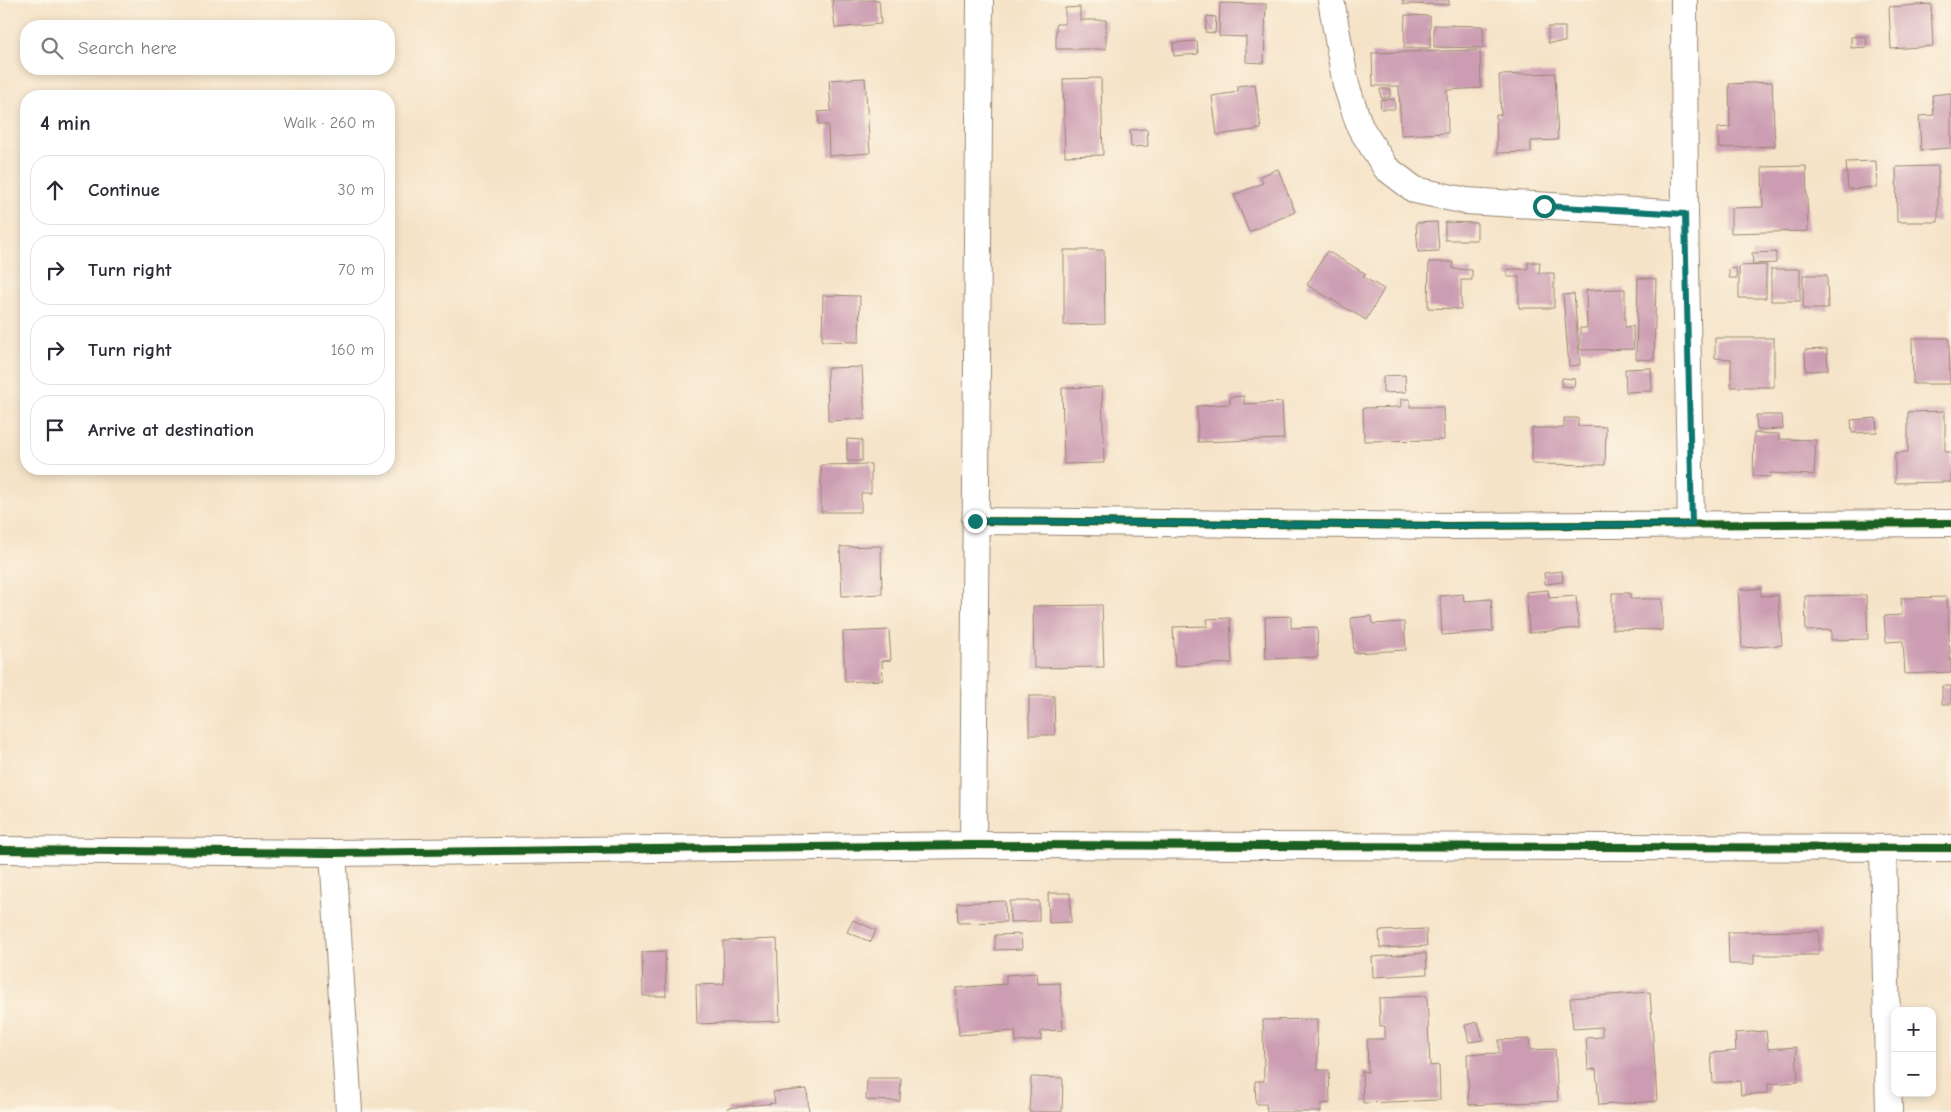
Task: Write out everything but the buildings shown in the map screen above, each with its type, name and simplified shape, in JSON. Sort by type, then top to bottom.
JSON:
[{"type":"street","points":[[973,844],[980,0]]},
{"type":"street","points":[[1332,0],[1346,85],[1360,127],[1386,168],[1415,190],[1466,201],[1685,214]]},
{"type":"street","points":[[1684,0],[1685,214],[1692,524]]},
{"type":"street","points":[[975,521],[1449,526],[1951,523]]},
{"type":"street","points":[[0,850],[333,853],[973,844],[1951,848]]},
{"type":"street","points":[[1883,848],[1889,1112]]},
{"type":"street","points":[[333,853],[348,1112]]},
{"type":"cycle path","points":[[975,521],[1449,526],[1951,523]]},
{"type":"cycle path","points":[[0,850],[333,853],[973,845],[1951,848]]},
{"type":"route","points":[[975,521],[1449,526],[1692,524],[1685,214],[1544,206]]}]
